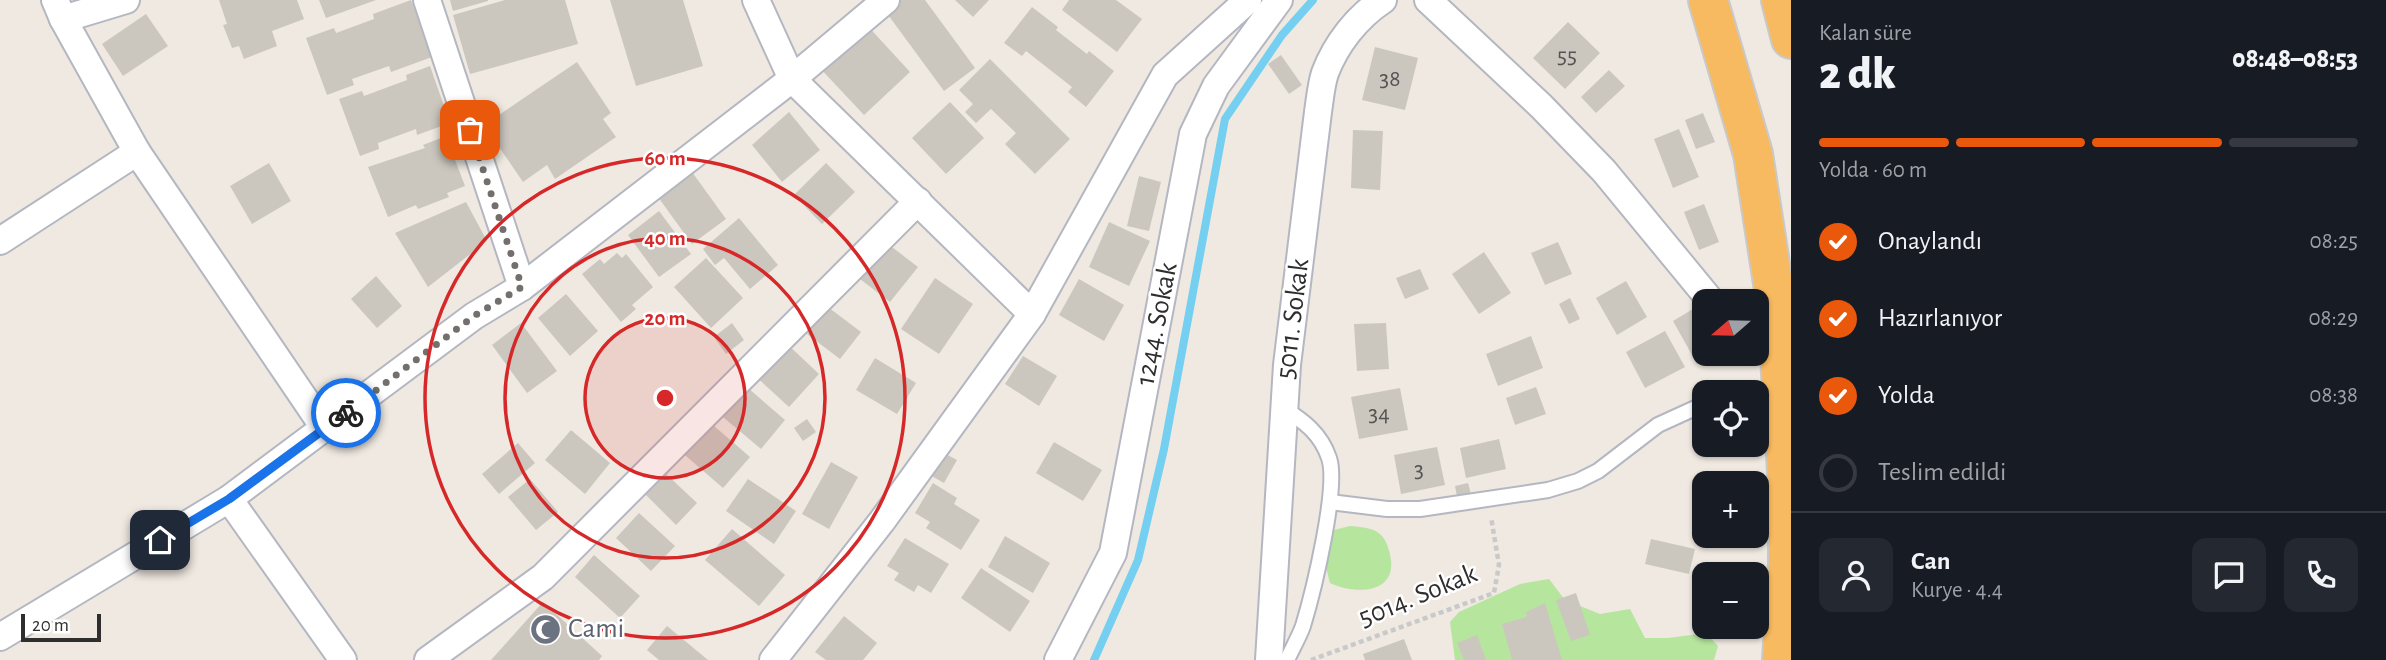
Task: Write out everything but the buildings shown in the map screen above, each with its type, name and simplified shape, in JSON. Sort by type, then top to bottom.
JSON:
[{"type":"highway","points":[[1708,0],[1753,154],[1777,309],[1769,360],[1788,487],[1788,564],[1782,660]]},
{"type":"highway","points":[[1781,0],[1791,39]]},
{"type":"street","points":[[126,0],[59,10],[137,152],[325,429]]},
{"type":"street","points":[[428,0],[522,287]]},
{"type":"street","points":[[757,0],[792,79],[1032,314]]},
{"type":"street","points":[[0,637],[229,499],[474,316],[522,287],[792,79],[886,0]]},
{"type":"street","points":[[774,660],[882,521],[1032,314],[1165,75],[1248,0]]},
{"type":"street","name":"1244. Sokak","points":[[1058,660],[1113,553],[1194,134],[1216,86],[1279,0]]},
{"type":"street","name":"5011. Sokak","points":[[1269,660],[1283,408],[1325,75],[1356,22],[1382,0]]},
{"type":"street","points":[[1428,0],[1541,106],[1604,171],[1702,289]]},
{"type":"street","points":[[0,241],[137,152]]},
{"type":"street","points":[[428,660],[543,577],[918,201]]},
{"type":"street","points":[[229,499],[343,660]]},
{"type":"lane","points":[[1283,408],[1307,423],[1321,440],[1330,459],[1333,487],[1302,627],[1287,660]]},
{"type":"lane","points":[[1330,502],[1387,509],[1420,509],[1548,489],[1577,481],[1618,457],[1658,425],[1692,409]]},
{"type":"path","name":"5014. Sokak","points":[[1311,660],[1494,593],[1499,565],[1488,498]]},
{"type":"green space","points":[[1350,526],[1374,530],[1387,543],[1391,560],[1390,571],[1380,586],[1360,590],[1330,583],[1326,562],[1328,544],[1334,530]]},
{"type":"green space","points":[[1549,579],[1565,600],[1600,614],[1630,609],[1645,638],[1692,635],[1692,639],[1712,639],[1718,646],[1714,660],[1455,660],[1450,622],[1459,612],[1520,584]]},
{"type":"waterway","points":[[1094,660],[1138,560],[1164,449],[1225,119],[1282,35],[1313,0]]},
{"type":"way so far","points":[[346,413],[474,316],[522,287],[470,130]]},
{"type":"place","name":"Cami","points":[[545,629]]},
{"type":"route","points":[[160,540],[229,499],[346,413]]}]
